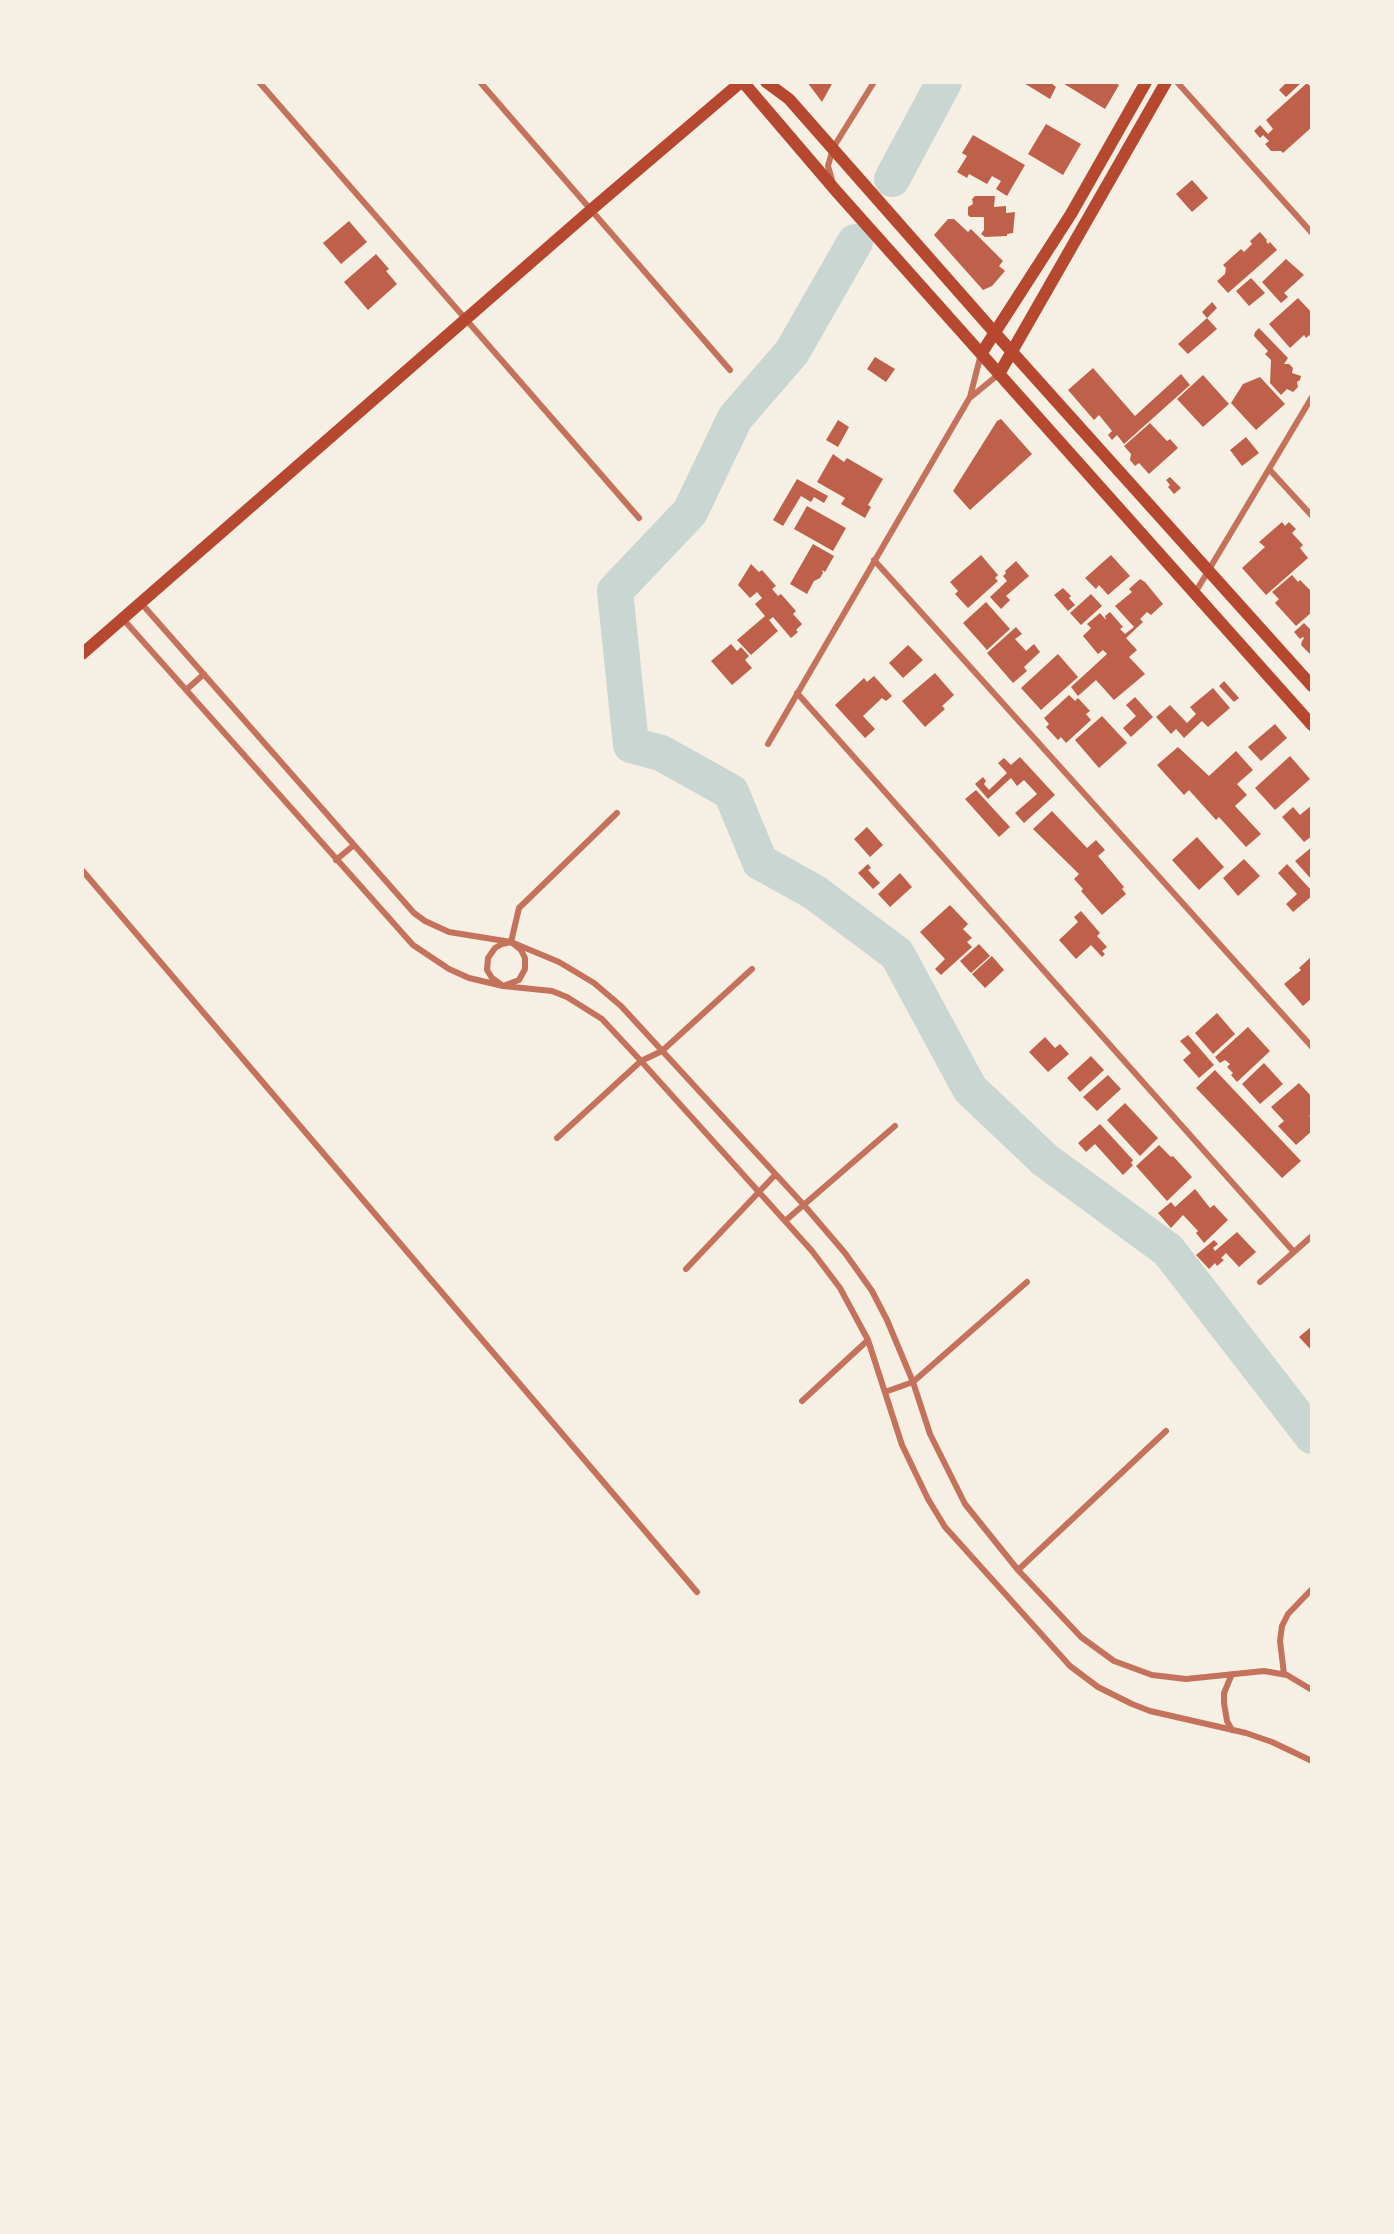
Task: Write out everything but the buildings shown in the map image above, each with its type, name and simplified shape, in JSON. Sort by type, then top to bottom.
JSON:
[{"type":"main road","points":[[82,654],[592,209],[742,82],[1311,725]]},
{"type":"main road","points":[[766,82],[789,99],[1311,686]]},
{"type":"main road","points":[[981,354],[1071,214],[1146,82]]},
{"type":"main road","points":[[999,374],[1166,82]]},
{"type":"street","points":[[259,82],[639,518]]},
{"type":"street","points":[[480,82],[730,370]]},
{"type":"street","points":[[837,192],[828,166],[833,148],[874,82]]},
{"type":"street","points":[[1177,82],[1311,233]]},
{"type":"street","points":[[768,744],[970,398],[981,354]]},
{"type":"street","points":[[970,398],[999,374]]},
{"type":"street","points":[[1195,594],[1311,397]]},
{"type":"street","points":[[1269,469],[1311,516]]},
{"type":"street","points":[[874,560],[1311,1047]]},
{"type":"street","points":[[141,603],[404,902],[425,921],[438,928],[461,935],[510,942],[559,962],[594,982],[621,1006],[803,1204],[845,1253],[872,1291],[913,1382],[930,1434],[965,1504],[1018,1570],[1082,1637],[1114,1661],[1143,1672],[1169,1678],[1203,1678],[1264,1671],[1284,1674],[1311,1690]]},
{"type":"street","points":[[123,619],[399,930],[429,957],[469,978],[504,986],[552,991],[567,997],[602,1019],[641,1061],[812,1251],[840,1288],[868,1340],[898,1437],[913,1471],[945,1527],[1071,1666],[1098,1687],[1132,1704],[1246,1732],[1311,1761]]},
{"type":"street","points":[[186,690],[204,674]]},
{"type":"street","points":[[797,693],[1294,1252]]},
{"type":"street","points":[[510,942],[519,908],[616,813]]},
{"type":"street","points":[[336,860],[354,845]]},
{"type":"street","points":[[82,870],[697,1592]]},
{"type":"street","points":[[504,986],[519,980],[525,969],[525,957],[521,950],[510,942]]},
{"type":"street","points":[[504,986],[492,978],[487,970],[488,958],[495,948],[510,942]]},
{"type":"street","points":[[556,1138],[641,1061],[662,1051],[752,969]]},
{"type":"street","points":[[784,1221],[895,1126]]},
{"type":"street","points":[[686,1269],[775,1175]]},
{"type":"street","points":[[1260,1282],[1311,1236]]},
{"type":"street","points":[[885,1392],[913,1382],[1027,1282]]},
{"type":"street","points":[[802,1401],[868,1340]]},
{"type":"street","points":[[1018,1570],[1166,1431]]},
{"type":"street","points":[[1284,1674],[1280,1641],[1281,1626],[1288,1614],[1311,1589]]},
{"type":"street","points":[[1232,1674],[1224,1694],[1224,1703],[1227,1720],[1232,1730]]},
{"type":"waterway","points":[[892,179],[944,82]]},
{"type":"waterway","points":[[855,242],[792,352],[735,418],[690,512],[615,591],[631,745],[661,753],[731,792],[760,862],[814,892],[897,954],[970,1089],[1045,1160],[1168,1250],[1312,1436]]}]
